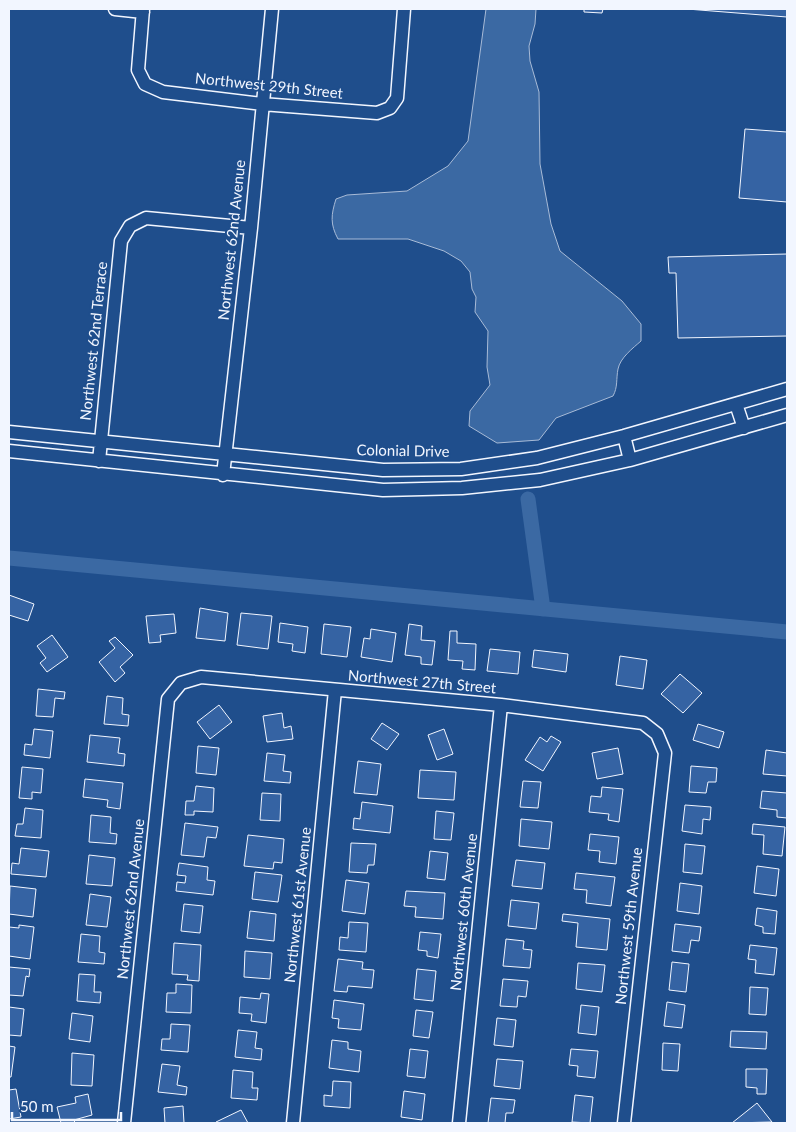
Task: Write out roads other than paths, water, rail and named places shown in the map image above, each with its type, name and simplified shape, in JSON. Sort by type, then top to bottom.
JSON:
[{"type":"street","points":[[116,9],[143,10]]},
{"type":"street","name":"Northwest 62nd Avenue","points":[[223,474],[251,228],[272,9]]},
{"type":"street","name":"Northwest 29th Street","points":[[143,10],[138,70],[145,84],[163,92],[262,104],[377,112],[390,108],[397,98],[404,9]]},
{"type":"street","name":"Northwest 62nd Terrace","points":[[99,462],[121,241],[130,226],[146,218],[251,228]]},
{"type":"street","name":"Colonial Drive","points":[[9,432],[101,443],[383,470],[461,469],[536,458],[624,436],[787,389]]},
{"type":"street","points":[[736,404],[744,428]]},
{"type":"street","points":[[9,451],[99,462],[382,490],[462,488],[540,480],[630,460],[787,415]]},
{"type":"street","points":[[624,436],[630,460]]},
{"type":"street","points":[[536,458],[540,480]]},
{"type":"street","name":"Northwest 27th Street","points":[[181,683],[201,677],[501,705],[642,723],[657,734]]},
{"type":"street","name":"Northwest 62nd Avenue","points":[[124,1123],[168,699],[181,683]]},
{"type":"street","name":"Northwest 61st Avenue","points":[[293,1123],[335,690]]},
{"type":"street","name":"Northwest 60th Avenue","points":[[459,1123],[501,705]]},
{"type":"street","name":"Northwest 59th Avenue","points":[[624,1123],[665,753],[657,734]]},
{"type":"water","points":[[486,9],[536,9],[535,24],[529,46],[530,61],[539,92],[540,164],[551,224],[560,251],[622,301],[641,324],[641,341],[621,361],[613,396],[556,418],[539,440],[497,443],[469,426],[470,411],[490,385],[487,367],[488,331],[475,312],[476,297],[472,289],[470,272],[461,261],[444,251],[408,239],[338,239],[333,224],[332,215],[336,199],[347,195],[407,191],[448,166],[468,141]]},
{"type":"waterway","points":[[528,499],[543,609]]},
{"type":"waterway","points":[[9,558],[787,632]]}]
